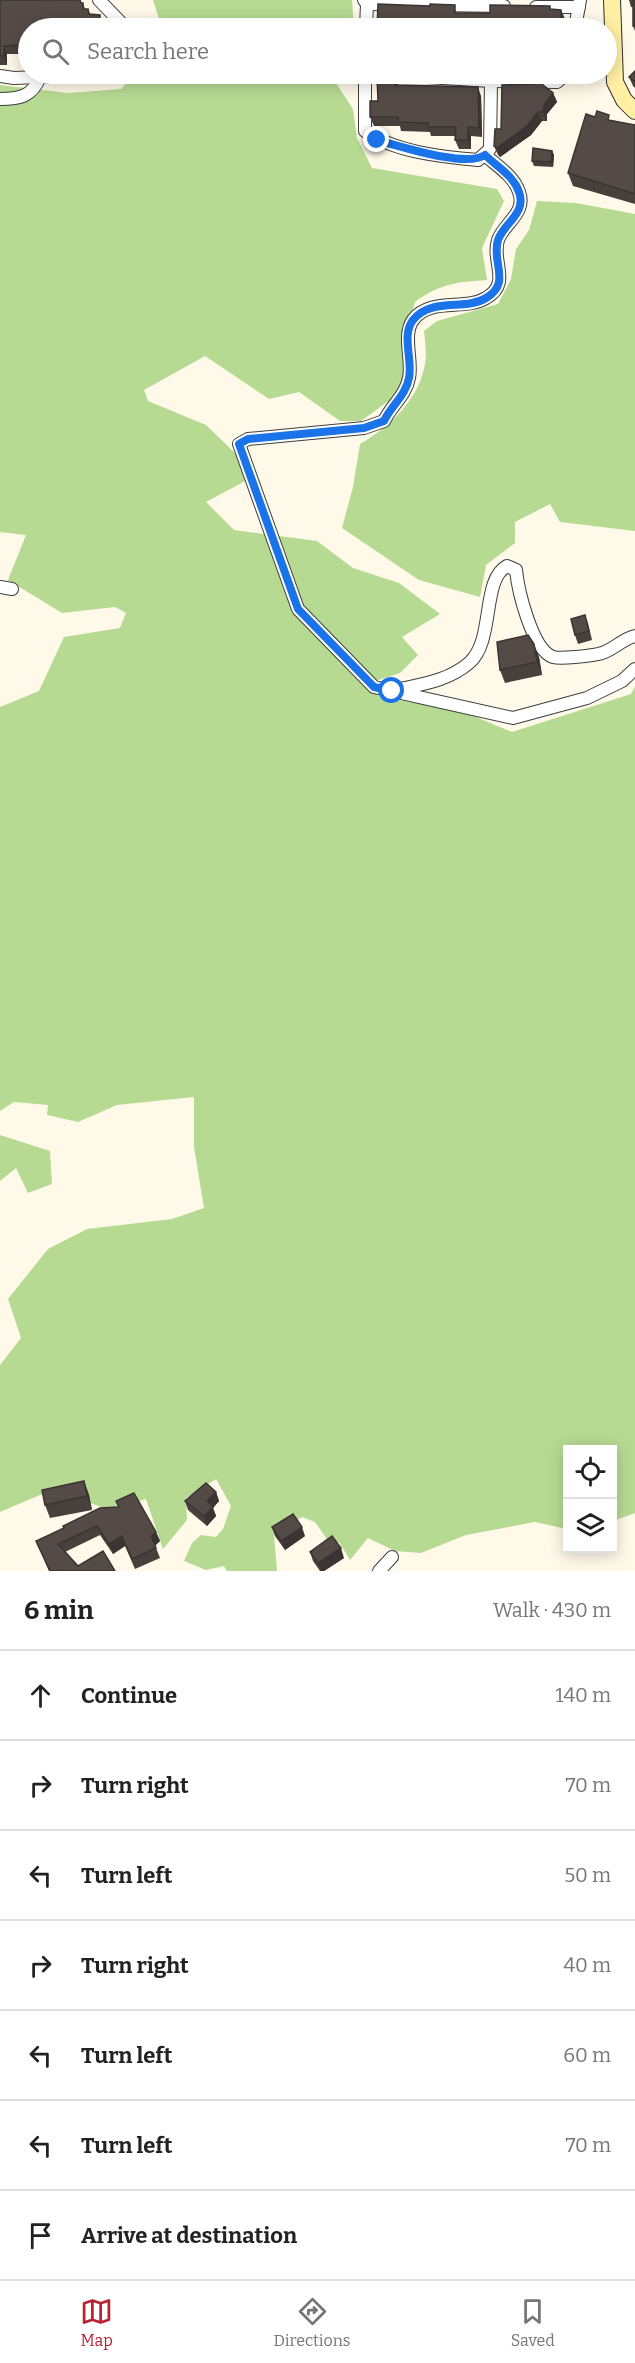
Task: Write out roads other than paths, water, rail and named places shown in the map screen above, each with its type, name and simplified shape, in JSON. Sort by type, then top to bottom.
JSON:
[{"type":"street","points":[[99,0],[116,18]]},
{"type":"street","points":[[612,0],[613,18]]},
{"type":"street","points":[[366,18],[366,2],[579,4]]},
{"type":"street","points":[[0,76],[18,76]]},
{"type":"street","points":[[0,99],[19,99],[37,84]]},
{"type":"street","points":[[365,84],[365,131],[377,140],[438,156],[478,160],[490,149],[491,84]]},
{"type":"street","points":[[616,84],[624,100],[635,111]]},
{"type":"street","points":[[485,155],[512,179],[520,193],[520,205],[516,215],[498,238],[496,248],[500,280],[496,291],[475,304],[446,305],[431,309],[413,320],[409,329],[410,375],[408,386],[391,407],[384,421],[364,428],[248,439],[239,444],[298,609],[374,687],[513,718],[587,698],[622,681],[635,669]]},
{"type":"street","points":[[392,691],[447,678],[472,661],[481,643],[492,588],[501,570],[507,566],[516,570],[518,587],[535,636],[544,652],[554,657],[601,654],[625,638],[635,636]]},
{"type":"street","points":[[379,1571],[392,1557]]}]
